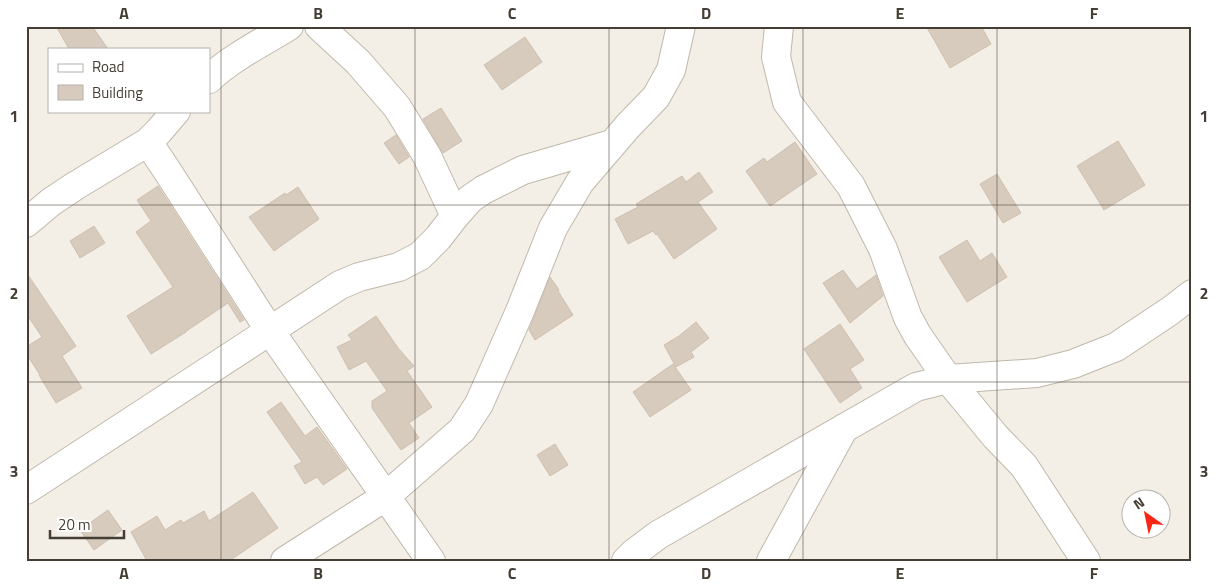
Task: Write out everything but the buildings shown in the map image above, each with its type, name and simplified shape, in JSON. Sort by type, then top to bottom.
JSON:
[{"type":"street","points":[[210,78],[248,51],[289,26]]},
{"type":"street","points":[[319,26],[358,62],[398,107],[427,156],[455,216]]},
{"type":"street","points":[[284,561],[385,497],[462,430],[479,404],[520,312],[553,228],[580,182],[628,126],[656,98],[671,70],[681,26]]},
{"type":"street","points":[[779,26],[776,57],[788,102],[851,186],[883,249],[908,318],[918,336],[948,379],[1024,466],[1086,561]]},
{"type":"street","points":[[26,222],[75,186],[148,142],[160,131],[175,112]]},
{"type":"street","points":[[148,142],[270,330],[431,561]]},
{"type":"street","points":[[26,490],[340,285],[359,277],[399,267],[420,256],[438,238],[470,199],[483,190],[524,170],[612,144]]},
{"type":"street","points":[[626,561],[658,535],[916,387],[948,379],[1037,373],[1072,364],[1116,347],[1192,294]]},
{"type":"street","points":[[772,561],[844,428]]}]
